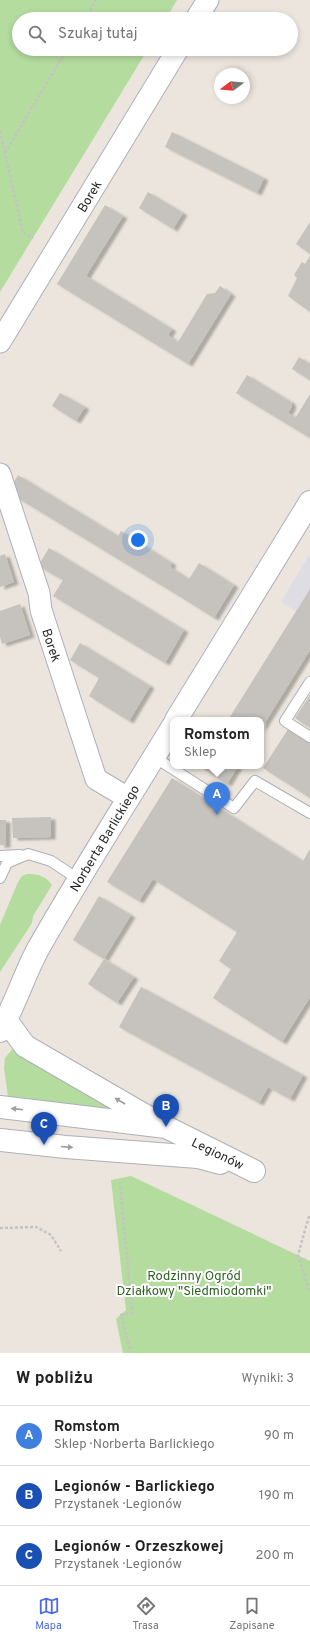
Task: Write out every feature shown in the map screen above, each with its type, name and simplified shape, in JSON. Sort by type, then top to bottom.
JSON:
[{"type":"street","points":[[200,12],[208,0]]},
{"type":"street","name":"Borek","points":[[0,342],[174,56]]},
{"type":"street","name":"Borek","points":[[0,474],[39,593],[41,610],[96,779],[128,798]]},
{"type":"street","points":[[178,717],[310,502]]},
{"type":"street","name":"Norberta Barlickiego","points":[[2,1017],[78,879],[170,731]]},
{"type":"street","points":[[2,1017],[25,1046],[166,1127]]},
{"type":"street","name":"Legionów","points":[[0,1107],[166,1127],[254,1171],[198,1157],[66,1147],[0,1140]]},
{"type":"lane","points":[[310,682],[285,721],[310,737]]},
{"type":"lane","points":[[154,757],[170,767]]},
{"type":"lane","points":[[173,769],[234,808],[255,781],[310,813]]},
{"type":"lane","points":[[0,878],[2,862],[28,854],[51,861],[78,879]]},
{"type":"path","points":[[89,12],[96,0]]},
{"type":"path","points":[[5,153],[63,56]]},
{"type":"path","points":[[0,131],[23,233],[33,238]]},
{"type":"path","points":[[120,1182],[132,1313],[121,1315],[131,1353]]},
{"type":"path","points":[[309,1216],[298,1255],[310,1294]]},
{"type":"path","points":[[0,1228],[36,1227],[51,1235],[61,1251]]},
{"type":"shaded area","points":[[310,553],[310,589],[296,611],[281,602]]},
{"type":"green space","points":[[0,0],[177,0],[170,12],[12,12],[12,56],[144,56],[0,292]]},
{"type":"green space","points":[[27,874],[41,876],[47,879],[52,885],[33,916],[32,923],[0,972],[0,925],[18,882],[22,876]]},
{"type":"green space","points":[[15,1046],[114,1110],[8,1097],[4,1068],[5,1058]]},
{"type":"green space","name":"Rodzinny Ogród Działkowy \"Siedmiodomki\"","points":[[131,1176],[310,1261],[310,1353],[123,1353],[116,1319],[126,1310],[111,1180]]},
{"type":"building","points":[[172,132],[264,178],[257,193],[165,147]]},
{"type":"building","points":[[148,192],[183,213],[173,229],[139,208]]},
{"type":"building","points":[[105,205],[123,216],[86,276],[172,329],[168,335],[178,342],[207,294],[215,293],[220,286],[231,294],[188,364],[57,284]]},
{"type":"building","points":[[310,222],[310,254],[296,244]]},
{"type":"building","points":[[310,256],[310,312],[288,296],[297,278],[294,275],[302,262],[305,264]]},
{"type":"building","points":[[299,357],[310,364],[310,380],[292,369]]},
{"type":"building","points":[[247,375],[291,402],[292,406],[288,413],[296,417],[310,394],[310,438],[236,393]]},
{"type":"building","points":[[60,393],[85,407],[76,421],[52,406]]},
{"type":"building","points":[[18,475],[118,536],[121,531],[172,563],[170,567],[189,579],[199,563],[234,585],[214,618],[16,497],[12,485]]},
{"type":"building","points":[[49,548],[184,630],[165,663],[53,596],[63,580],[38,566]]},
{"type":"building","points":[[5,554],[14,582],[0,587],[0,556]]},
{"type":"building","points":[[310,589],[310,650],[264,724],[264,717],[230,717]]},
{"type":"building","points":[[20,604],[30,635],[2,644],[0,637],[0,611]]},
{"type":"building","points":[[80,643],[150,686],[129,721],[89,696],[99,678],[70,660]]},
{"type":"building","points":[[310,695],[310,728],[295,718]]},
{"type":"building","points":[[290,726],[310,739],[310,798],[264,769]]},
{"type":"building","points":[[204,769],[236,769],[227,784]]},
{"type":"building","points":[[172,778],[303,861],[310,849],[310,997],[282,1042],[213,998],[231,969],[219,961],[237,932],[153,879],[139,901],[107,882]]},
{"type":"building","points":[[51,817],[51,837],[13,838],[12,818]]},
{"type":"building","points":[[0,820],[6,820],[6,845],[0,845]]},
{"type":"building","points":[[99,896],[131,915],[104,959],[73,940]]},
{"type":"building","points":[[104,959],[134,977],[117,1003],[88,984]]},
{"type":"building","points":[[141,987],[303,1075],[290,1099],[268,1087],[259,1103],[119,1027]]},
{"type":"place","name":"Romstom","points":[[217,815]]},
{"type":"place","name":"Legionów - Barlickiego","points":[[166,1127]]},
{"type":"place","name":"Legionów - Orzeszkowej","points":[[44,1145]]}]
